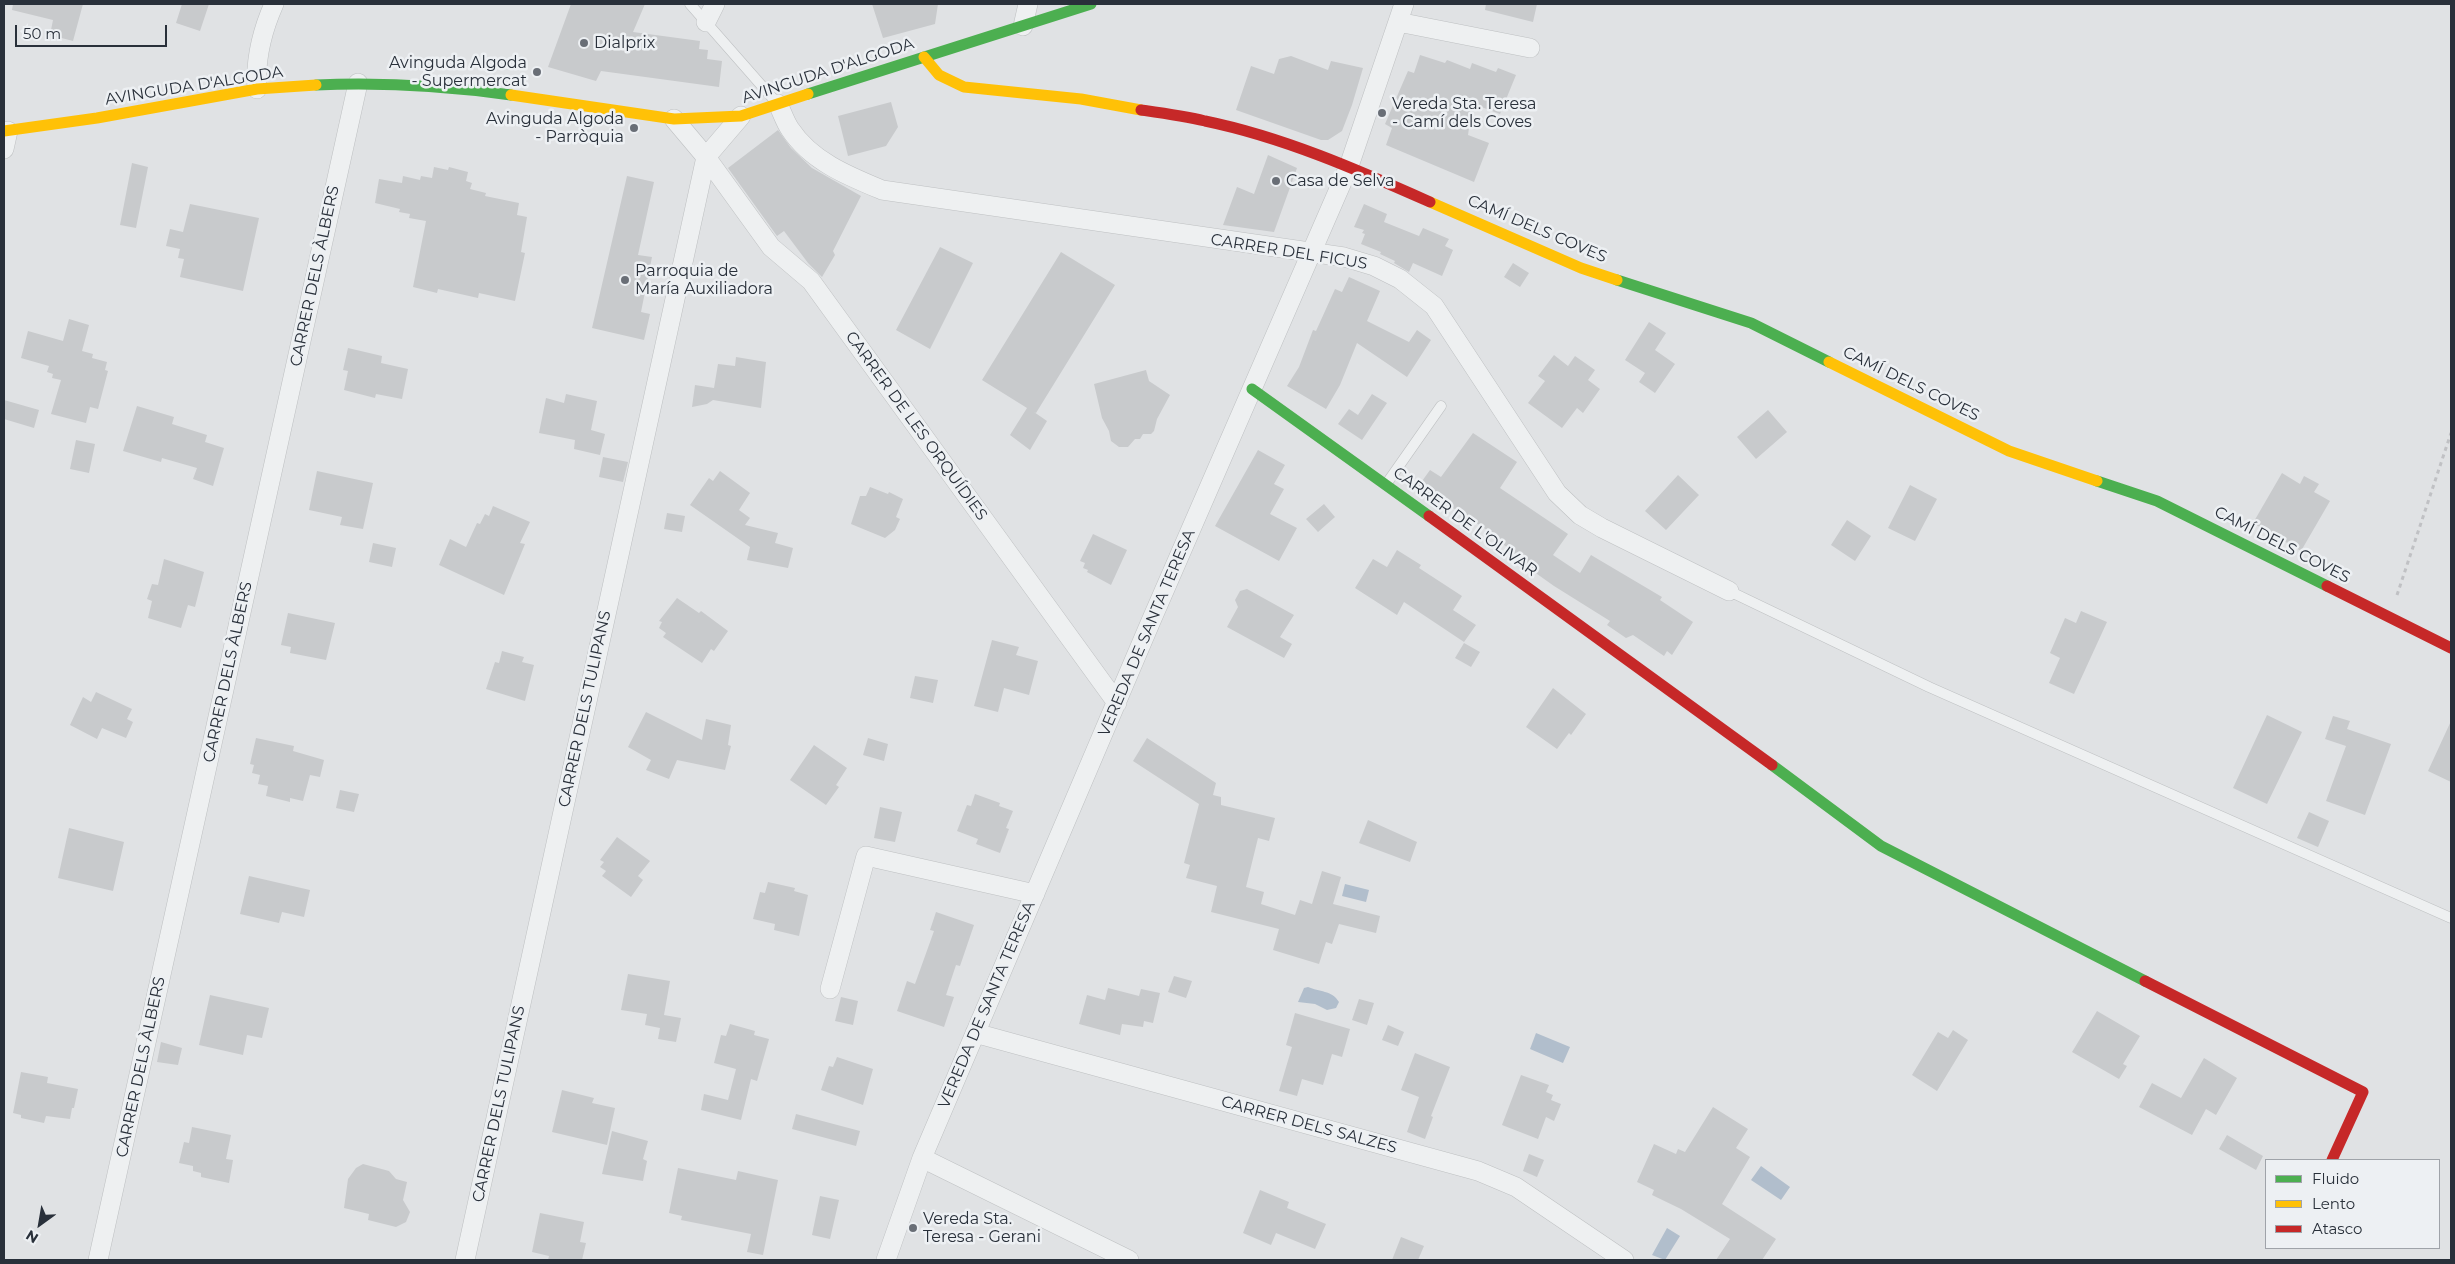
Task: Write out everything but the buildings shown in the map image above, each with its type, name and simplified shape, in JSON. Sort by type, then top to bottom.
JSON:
[{"type":"street","points":[[257,90],[258,60],[265,25],[274,4]]},
{"type":"street","points":[[706,22],[715,4]]},
{"type":"street","points":[[1023,26],[1028,4]]},
{"type":"street","name":"AVINGUDA D'ALGODA","points":[[6,131],[97,118],[257,90],[358,83],[418,85],[489,92],[674,119],[741,116],[1091,4]]},
{"type":"street","name":"VEREDA DE SANTA TERESA","points":[[886,1260],[922,1158],[1349,166],[1404,4]]},
{"type":"street","points":[[1398,22],[1530,48]]},
{"type":"street","name":"CAMÍ DELS COVES","points":[[924,57],[939,74],[964,87],[996,92],[1081,99],[1206,121],[1267,138],[1349,166],[1580,268],[1751,323],[2009,451],[2157,501],[2451,648]]},
{"type":"street","name":"CARRER DELS ÀLBERS","points":[[98,1260],[358,83]]},
{"type":"street","name":"CARRER DEL FICUS","points":[[778,104],[789,129],[809,150],[841,173],[882,190],[1344,258],[1374,266],[1400,279],[1434,306],[1557,492],[1580,515],[1602,528],[1729,591]]},
{"type":"street","name":"CARRER DELS TULIPANS","points":[[465,1260],[706,157],[741,116]]},
{"type":"street","points":[[674,119],[706,157]]},
{"type":"street","points":[[4,149],[6,131]]},
{"type":"street","name":"CARRER DE LES ORQUÍDIES","points":[[706,157],[771,247],[811,281],[1117,703]]},
{"type":"street","name":"CARRER DE L'OLIVAR","points":[[1252,389],[1659,681],[1881,846],[2363,1092],[2332,1159]]},
{"type":"street","points":[[830,989],[866,856],[1035,894]]},
{"type":"street","name":"CARRER DELS SALZES","points":[[975,1033],[1478,1171],[1516,1187],[1624,1260]]},
{"type":"street","points":[[922,1158],[1129,1260]]},
{"type":"lane","points":[[690,4],[778,104]]},
{"type":"lane","points":[[1385,484],[1441,406]]},
{"type":"lane","points":[[1729,591],[1928,687],[2451,918]]},
{"type":"path","points":[[2390,617],[2451,433]]},
{"type":"water","points":[[1345,884],[1369,890],[1366,902],[1342,896]]},
{"type":"water","points":[[1308,987],[1333,995],[1339,1002],[1336,1008],[1327,1010],[1315,1004],[1298,1002],[1304,988]]},
{"type":"water","points":[[1536,1033],[1570,1047],[1563,1063],[1530,1049]]},
{"type":"water","points":[[1761,1166],[1790,1187],[1781,1200],[1751,1180]]},
{"type":"water","points":[[1667,1228],[1680,1236],[1665,1260],[1652,1255]]},
{"type":"traffic: fast","points":[[808,94],[1091,4]]},
{"type":"traffic: fast","points":[[316,85],[414,85],[511,95]]},
{"type":"traffic: fast","points":[[1617,280],[1751,323],[1829,362]]},
{"type":"traffic: fast","points":[[1252,389],[1429,516]]},
{"type":"traffic: fast","points":[[2097,481],[2157,501],[2327,586]]},
{"type":"traffic: fast","points":[[1772,765],[1881,846],[2145,981]]},
{"type":"traffic: slow","points":[[924,57],[939,75],[964,87],[1081,99],[1141,110]]},
{"type":"traffic: slow","points":[[4,131],[97,118],[257,89],[316,85]]},
{"type":"traffic: slow","points":[[511,95],[674,119],[741,116],[808,94]]},
{"type":"traffic: slow","points":[[1430,202],[1581,268],[1617,280]]},
{"type":"traffic: slow","points":[[1829,362],[2009,451],[2097,481]]},
{"type":"traffic: jam","points":[[1141,110],[1197,119],[1263,136],[1348,167],[1430,202]]},
{"type":"traffic: jam","points":[[1429,516],[1772,765]]},
{"type":"traffic: jam","points":[[2327,586],[2451,648]]},
{"type":"traffic: jam","points":[[2145,981],[2363,1092],[2332,1159]]},
{"type":"place","name":"Dialprix","points":[[584,43]]},
{"type":"place","name":"Avinguda Algoda - Supermercat","points":[[537,72]]},
{"type":"place","name":"Vereda Sta. Teresa - Camí dels Coves","points":[[1382,113]]},
{"type":"place","name":"Avinguda Algoda - Parròquia","points":[[634,128]]},
{"type":"place","name":"Casa de Selva","points":[[1276,181]]},
{"type":"place","name":"Parroquia de María Auxiliadora","points":[[625,280]]},
{"type":"place","name":"Vereda Sta. Teresa - Gerani","points":[[913,1228]]}]
